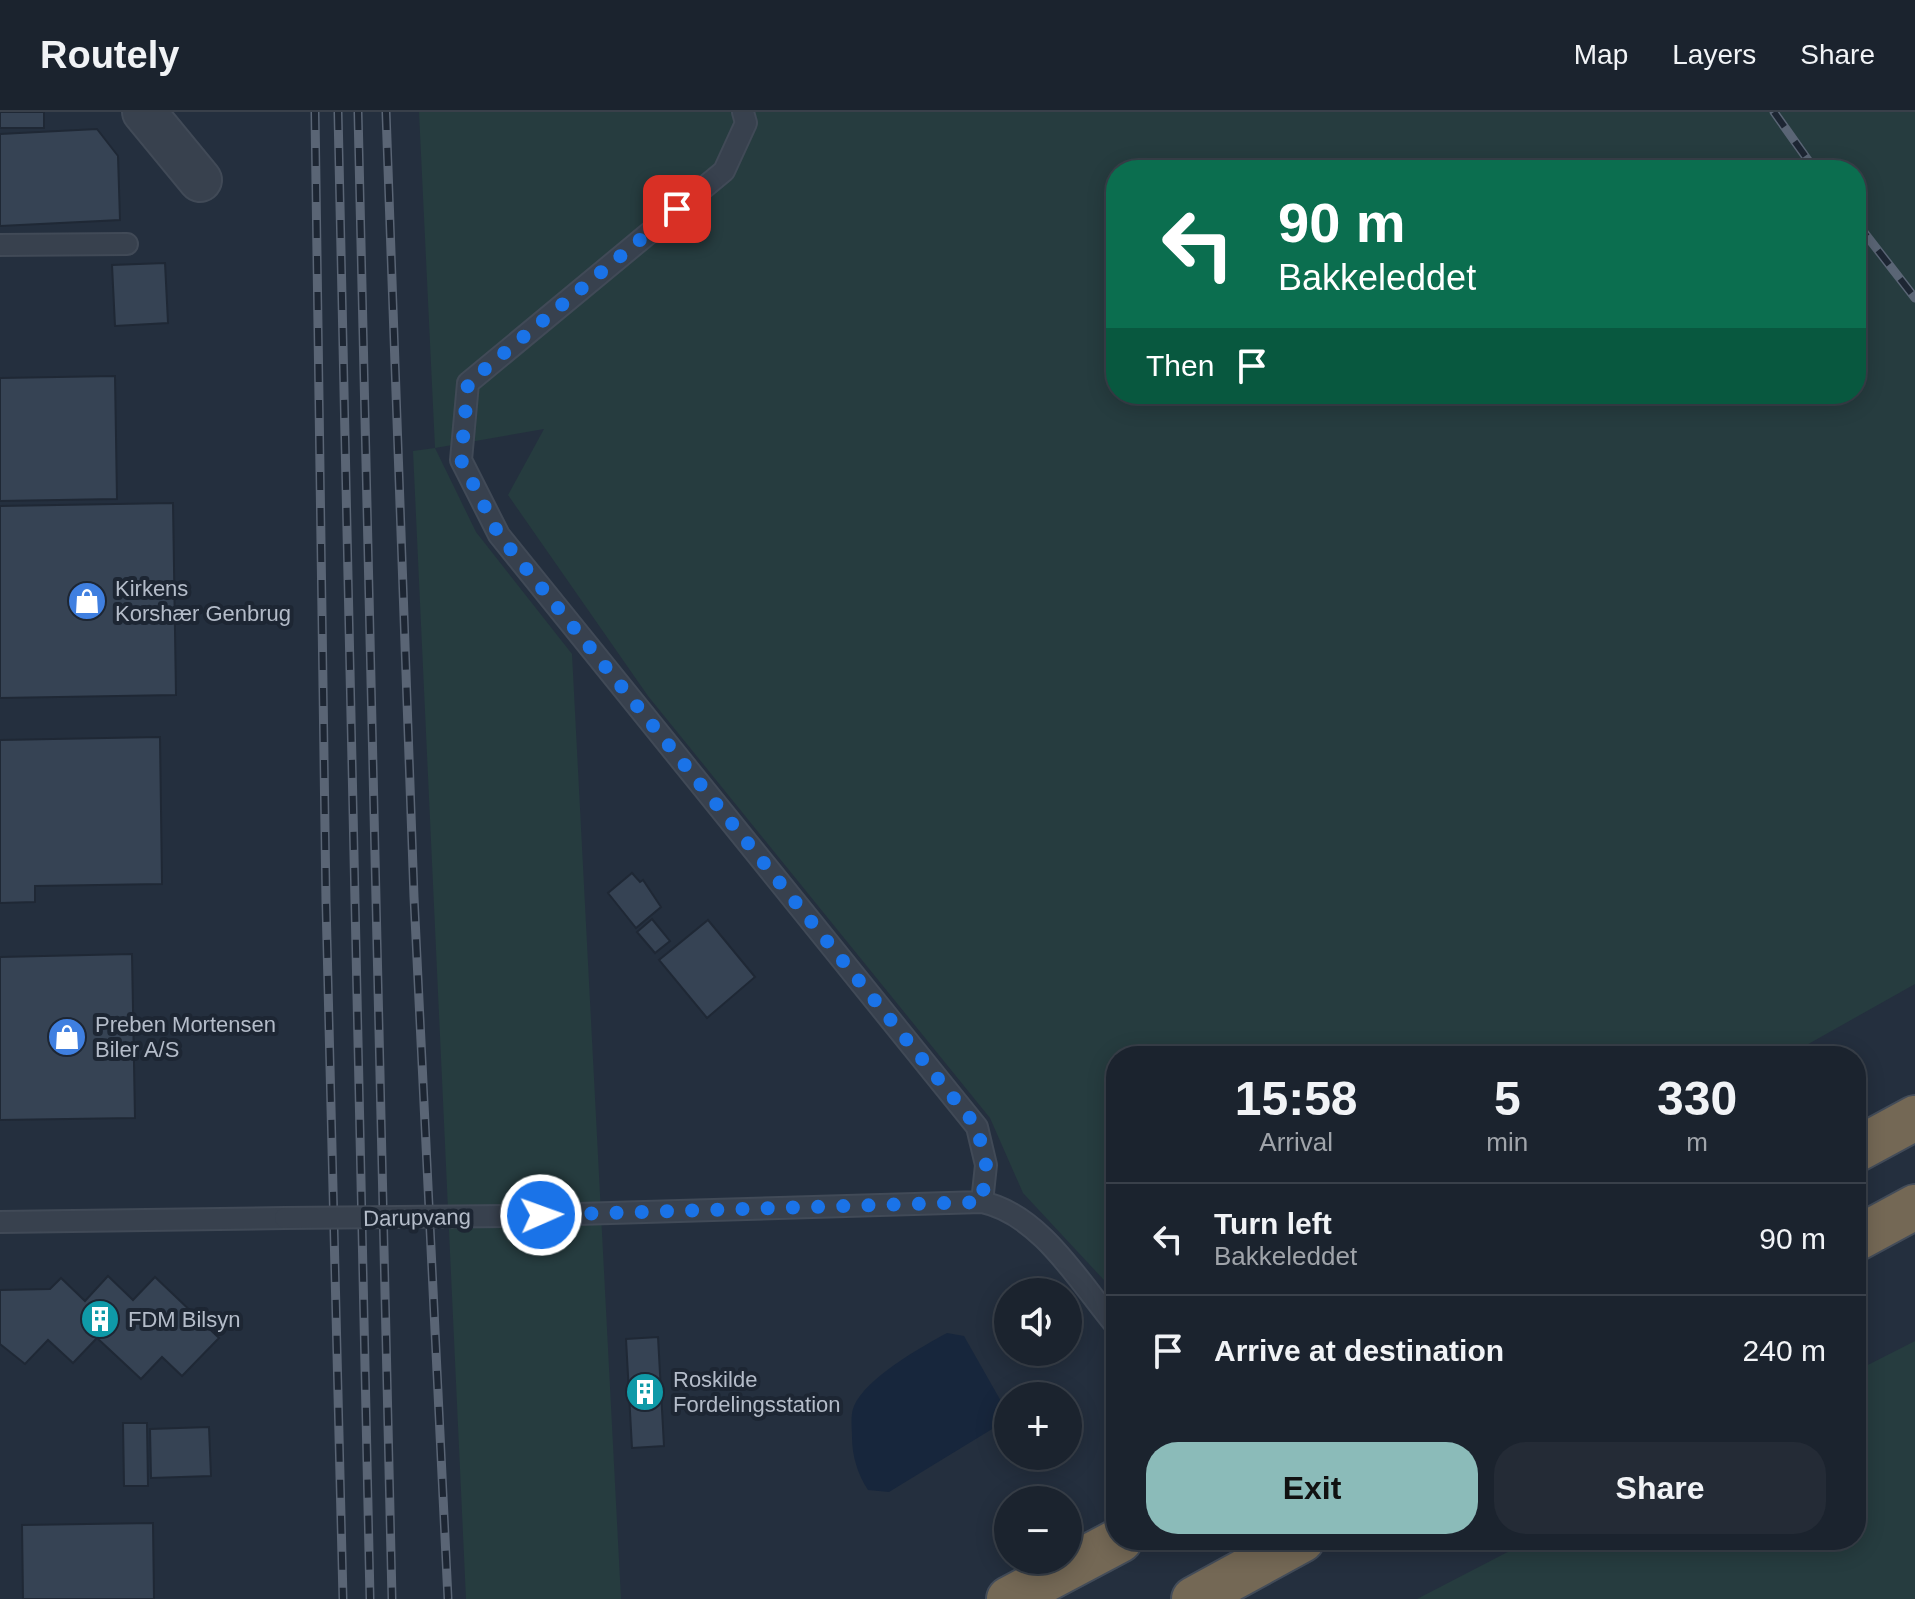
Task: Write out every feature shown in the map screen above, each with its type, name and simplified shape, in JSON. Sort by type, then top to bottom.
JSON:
[{"type":"highway","points":[[1866,1145],[1915,1118]]},
{"type":"highway","points":[[1866,1234],[1915,1207]]},
{"type":"highway","points":[[1009,1599],[1106,1547]]},
{"type":"highway","points":[[1194,1599],[1284,1550]]},
{"type":"street","points":[[144,112],[200,180]]},
{"type":"lane","points":[[743,112],[746,123],[724,171],[468,383],[461,460],[499,535],[977,1127],[986,1165],[982,1202]]},
{"type":"lane","points":[[0,245],[127,244]]},
{"type":"lane","name":"Darupvang","points":[[0,1222],[509,1216],[982,1202],[1005,1207],[1023,1221],[1049,1245],[1106,1314]]},
{"type":"green space","points":[[419,112],[1915,112],[1915,984],[1805,1046],[1106,1046],[1106,1282],[1023,1193],[990,1118],[648,696],[508,495],[544,429],[435,448]]},
{"type":"green space","points":[[435,448],[476,532],[572,654],[621,1599],[466,1599],[413,451]]},
{"type":"green space","points":[[1915,1341],[1915,1599],[1417,1599],[1512,1550],[1866,1550],[1866,1366]]},
{"type":"water","points":[[947,1333],[964,1336],[994,1389],[994,1428],[889,1492],[868,1490],[853,1451],[854,1406],[870,1385],[909,1355]]},
{"type":"building","points":[[0,112],[44,112],[44,128],[0,128]]},
{"type":"building","points":[[97,129],[118,156],[120,220],[0,226],[0,134]]},
{"type":"building","points":[[165,263],[168,323],[115,326],[112,265]]},
{"type":"building","points":[[115,376],[117,499],[0,501],[0,378]]},
{"type":"building","name":"Kirkens Korshær Genbrug","points":[[173,503],[176,695],[0,698],[0,506]]},
{"type":"building","points":[[160,737],[162,884],[35,886],[35,902],[0,903],[0,740]]},
{"type":"building","points":[[632,873],[640,882],[643,880],[661,907],[636,928],[608,893]]},
{"type":"building","points":[[652,919],[670,941],[655,953],[637,932]]},
{"type":"building","points":[[708,920],[755,977],[707,1018],[659,960]]},
{"type":"building","name":"Preben Mortensen Biler A/S","points":[[132,954],[135,1118],[0,1120],[0,957]]},
{"type":"building","name":"FDM Bilsyn","points":[[108,1276],[133,1300],[155,1277],[219,1338],[182,1376],[162,1357],[141,1379],[97,1338],[73,1363],[48,1340],[25,1364],[0,1344],[0,1290],[50,1289],[61,1278],[85,1301]]},
{"type":"building","name":"Roskilde Fordelingsstation","points":[[658,1337],[664,1446],[632,1448],[626,1339]]},
{"type":"building","points":[[123,1423],[147,1423],[148,1486],[124,1486]]},
{"type":"building","points":[[209,1427],[211,1476],[151,1478],[150,1429]]},
{"type":"building","points":[[153,1523],[154,1599],[23,1599],[22,1525]]},
{"type":"railway","points":[[315,112],[326,902],[343,1599]]},
{"type":"railway","points":[[338,112],[370,1599]]},
{"type":"railway","points":[[358,112],[392,1599]]},
{"type":"railway","points":[[386,112],[414,897],[448,1599]]},
{"type":"railway","points":[[1774,112],[1808,160]]},
{"type":"railway","points":[[1866,235],[1915,298]]},
{"type":"place","name":"Kirkens Korshær Genbrug","points":[[87,601]]},
{"type":"place","name":"Preben Mortensen Biler A/S","points":[[67,1037]]},
{"type":"place","name":"FDM Bilsyn","points":[[100,1319]]},
{"type":"place","name":"Roskilde Fordelingsstation","points":[[645,1392]]},
{"type":"route","points":[[541,1215],[982,1202],[986,1165],[977,1127],[499,535],[461,460],[468,383],[677,209]]}]
